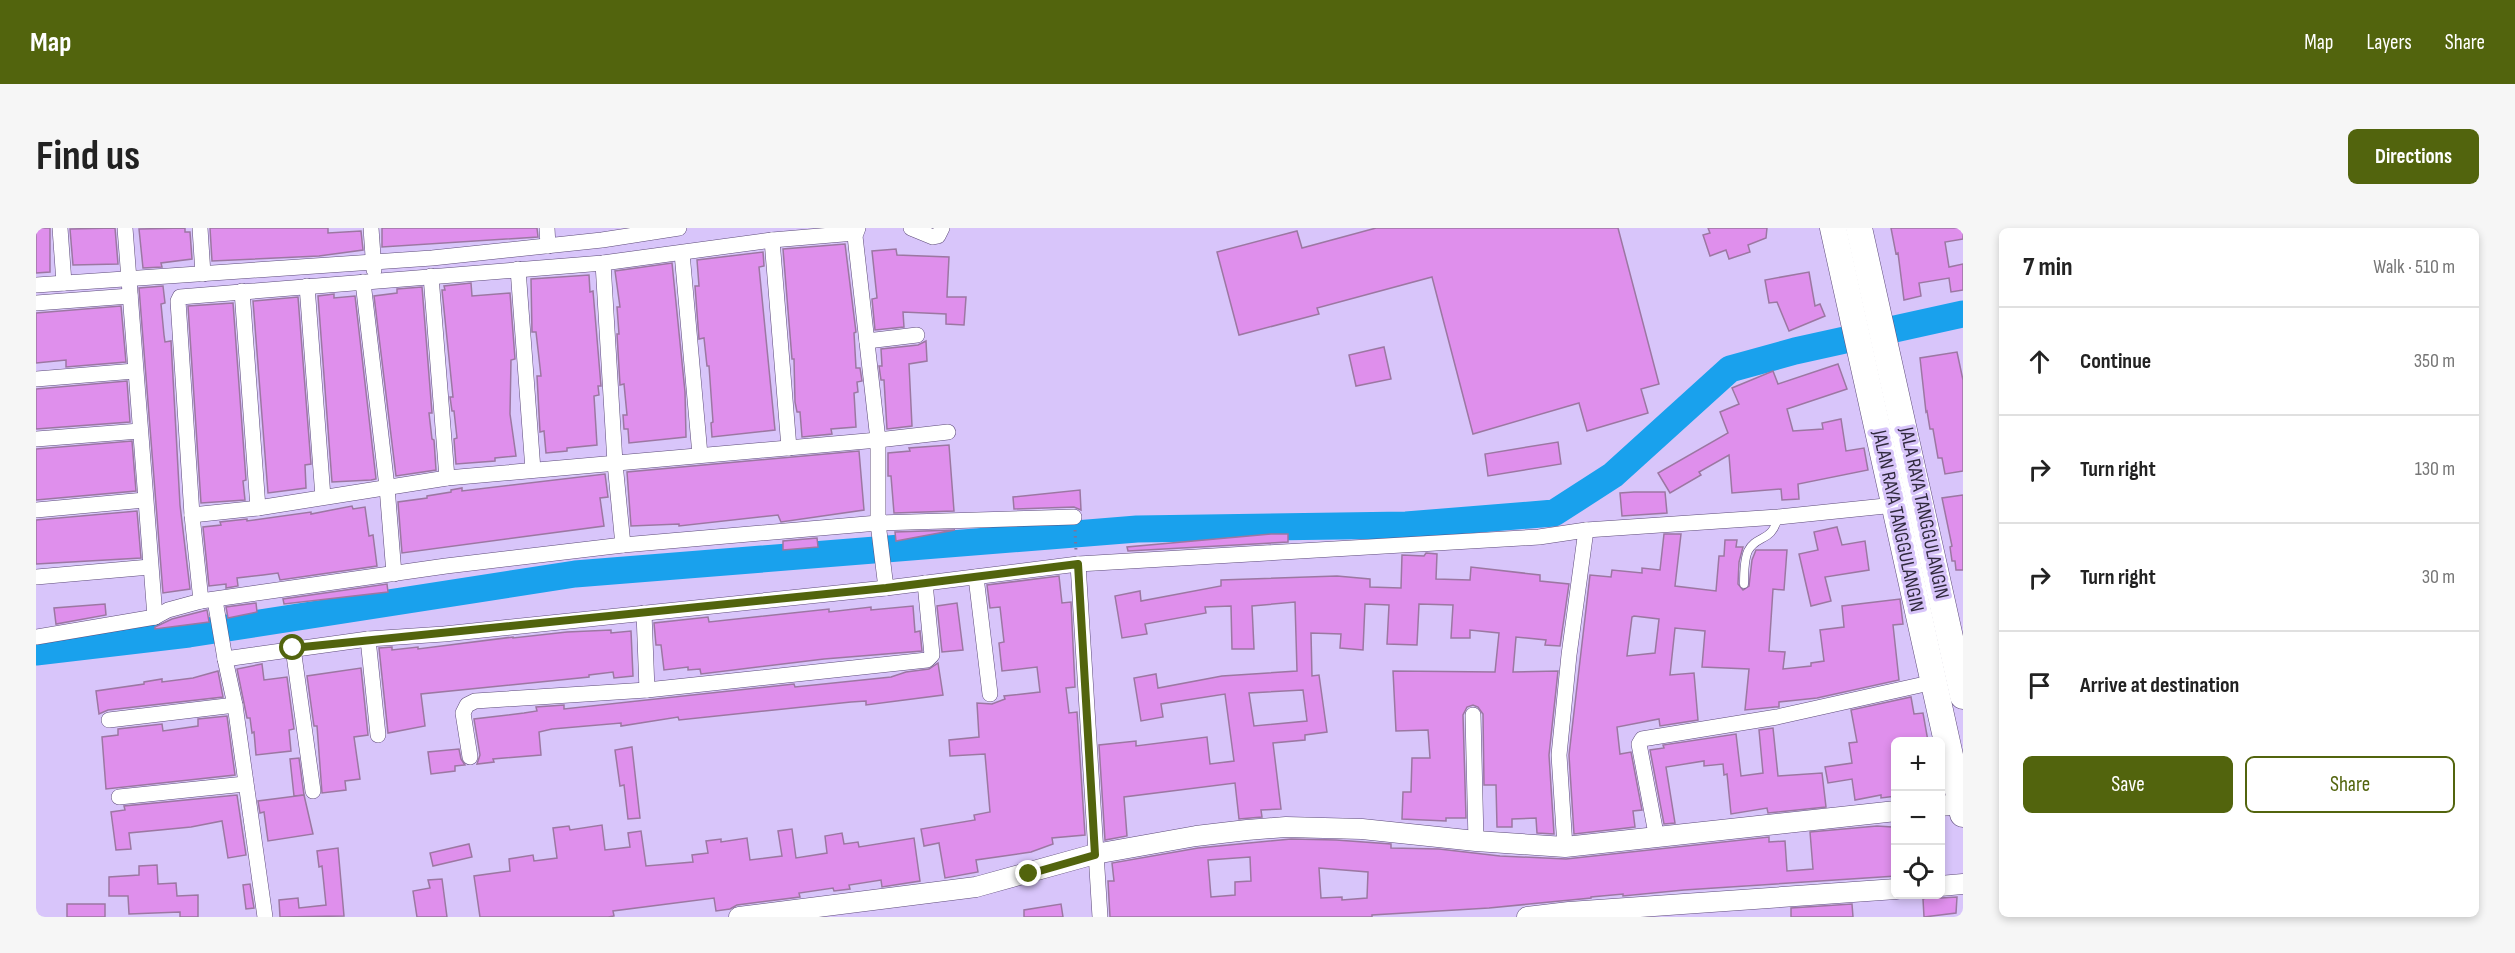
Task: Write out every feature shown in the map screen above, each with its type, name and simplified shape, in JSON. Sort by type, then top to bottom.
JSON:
[{"type":"highway","name":"JALAN RAYA TANGGULANGIN","points":[[1833,228],[1934,682],[1955,808]]},
{"type":"highway","name":"JALA RAYA TANGGULANGIN","points":[[1859,228],[1963,696]]},
{"type":"highway","points":[[1908,567],[1934,559]]},
{"type":"street","points":[[60,228],[64,283]]},
{"type":"street","points":[[125,228],[155,617]]},
{"type":"street","points":[[200,228],[203,274]]},
{"type":"street","points":[[371,228],[373,261],[369,281],[394,574]]},
{"type":"street","points":[[547,228],[548,246]]},
{"type":"street","points":[[36,285],[432,258],[548,246],[679,228]]},
{"type":"street","points":[[911,228],[933,237],[938,236],[942,228]]},
{"type":"street","points":[[265,917],[235,705],[218,619],[208,601],[192,515],[178,299],[182,296],[603,263],[857,231],[878,440],[878,524],[885,582]]},
{"type":"street","points":[[772,240],[789,448]]},
{"type":"street","points":[[682,253],[700,455]]},
{"type":"street","points":[[603,263],[615,463],[623,545]]},
{"type":"street","points":[[518,269],[533,470]]},
{"type":"street","points":[[431,276],[447,478]]},
{"type":"street","points":[[307,286],[322,497]]},
{"type":"street","points":[[242,291],[258,507]]},
{"type":"street","points":[[36,303],[130,296]]},
{"type":"street","points":[[867,341],[917,335]]},
{"type":"street","points":[[36,379],[135,371]]},
{"type":"street","points":[[36,439],[140,431]]},
{"type":"street","points":[[192,515],[447,478],[948,432]]},
{"type":"street","points":[[36,510],[145,500]]},
{"type":"street","points":[[224,655],[368,639],[444,634],[644,614],[885,582],[925,583],[1078,564],[1539,537],[1586,530],[1895,505]]},
{"type":"street","points":[[36,637],[155,617],[168,610],[208,601],[394,574],[623,545],[878,524],[1075,520]]},
{"type":"street","points":[[1566,847],[1559,755],[1569,655],[1586,530]]},
{"type":"street","points":[[1078,564],[1100,917]]},
{"type":"street","points":[[36,577],[150,567]]},
{"type":"street","points":[[976,577],[990,694]]},
{"type":"street","points":[[470,757],[463,712],[467,705],[475,701],[647,690],[927,660],[932,655],[925,583]]},
{"type":"street","points":[[644,614],[647,690]]},
{"type":"street","points":[[368,639],[378,735]]},
{"type":"street","points":[[293,648],[313,791]]},
{"type":"street","points":[[1657,839],[1639,744],[1642,739],[1777,717],[1934,682]]},
{"type":"street","points":[[109,720],[235,705]]},
{"type":"street","points":[[1473,715],[1476,842]]},
{"type":"street","points":[[119,797],[245,784]]},
{"type":"street","points":[[739,917],[976,887],[1095,855],[1196,836],[1286,827],[1362,829],[1476,842],[1566,847],[1657,839],[1891,812]]},
{"type":"street","points":[[1945,886],[1963,884]]},
{"type":"street","points":[[1527,917],[1619,913],[1891,889]]},
{"type":"lane","points":[[1744,584],[1748,552],[1752,545],[1776,529],[1778,516]]},
{"type":"path","points":[[1075,520],[1076,548]]},
{"type":"building","points":[[36,228],[50,228],[50,272],[36,273]]},
{"type":"building","points":[[115,228],[118,264],[73,265],[70,229]]},
{"type":"building","points":[[185,228],[185,232],[190,232],[192,259],[161,263],[162,267],[143,268],[139,229]]},
{"type":"building","points":[[210,228],[328,228],[328,233],[361,231],[363,250],[319,256],[212,261]]},
{"type":"building","points":[[382,228],[537,228],[538,237],[382,247]]},
{"type":"building","points":[[1376,228],[1618,228],[1659,384],[1641,389],[1648,413],[1587,431],[1579,403],[1473,434],[1432,277],[1317,308],[1319,314],[1239,335],[1217,252],[1297,231],[1302,248]]},
{"type":"building","points":[[1708,228],[1767,228],[1766,238],[1748,245],[1750,252],[1729,259],[1726,250],[1710,256],[1703,235],[1710,233]]},
{"type":"building","points":[[1891,228],[1963,228],[1963,239],[1945,242],[1949,267],[1963,264],[1963,290],[1951,292],[1949,278],[1919,283],[1921,296],[1904,300],[1898,253],[1896,254]]},
{"type":"building","points":[[845,244],[856,332],[854,333],[856,368],[860,368],[862,381],[857,382],[858,392],[854,393],[856,427],[831,429],[832,434],[802,437],[800,412],[797,412],[795,402],[794,359],[792,359],[783,249]]},
{"type":"building","points":[[896,249],[897,255],[949,257],[947,297],[966,297],[964,325],[946,324],[946,314],[903,312],[904,327],[875,330],[872,299],[877,298],[872,251]]},
{"type":"building","points":[[763,252],[764,266],[759,267],[775,430],[712,437],[709,366],[707,366],[704,338],[699,339],[695,286],[699,286],[697,260]]},
{"type":"building","points":[[672,263],[685,392],[686,437],[629,443],[628,429],[624,429],[623,415],[627,415],[624,384],[620,385],[617,307],[620,307],[615,271]]},
{"type":"building","points":[[1809,272],[1815,306],[1820,304],[1825,316],[1789,331],[1777,302],[1769,303],[1765,280]]},
{"type":"building","points":[[589,275],[590,292],[593,291],[601,386],[598,386],[599,395],[594,396],[597,445],[546,453],[544,431],[540,432],[537,376],[541,376],[536,332],[532,332],[531,279]]},
{"type":"building","points":[[471,283],[472,296],[510,293],[515,359],[511,360],[510,414],[516,456],[495,458],[495,461],[456,464],[454,439],[457,438],[450,397],[453,397],[442,290],[445,290],[444,286]]},
{"type":"building","points":[[163,286],[165,303],[161,304],[165,342],[171,341],[180,505],[190,589],[163,593],[139,288]]},
{"type":"building","points":[[422,287],[432,413],[429,413],[436,470],[396,476],[374,296],[397,293],[397,289]]},
{"type":"building","points":[[334,294],[334,298],[355,296],[376,479],[332,482],[318,296]]},
{"type":"building","points":[[298,297],[311,464],[305,465],[306,488],[268,493],[253,301]]},
{"type":"building","points":[[233,303],[246,480],[243,481],[245,500],[201,503],[188,306]]},
{"type":"building","points":[[121,306],[126,362],[66,367],[66,360],[36,363],[36,313]]},
{"type":"building","points":[[926,341],[927,361],[909,364],[912,426],[887,429],[884,380],[881,380],[879,366],[882,366],[881,349],[918,345]]},
{"type":"building","points":[[1384,347],[1391,379],[1356,386],[1349,355]]},
{"type":"building","points":[[1957,352],[1963,380],[1963,471],[1945,474],[1942,458],[1938,458],[1933,429],[1930,429],[1926,412],[1920,358]]},
{"type":"building","points":[[1838,364],[1847,389],[1787,409],[1793,431],[1823,429],[1822,423],[1841,419],[1846,451],[1864,448],[1868,470],[1798,484],[1799,499],[1782,500],[1781,489],[1732,493],[1729,455],[1699,472],[1701,475],[1670,493],[1658,473],[1728,433],[1720,412],[1739,404],[1732,388],[1773,371],[1778,384]]},
{"type":"building","points":[[127,381],[130,422],[36,429],[36,389]]},
{"type":"building","points":[[132,441],[136,491],[36,500],[36,449]]},
{"type":"building","points":[[1558,442],[1561,464],[1488,476],[1485,454]]},
{"type":"building","points":[[949,445],[954,511],[894,513],[891,476],[888,476],[888,453],[910,451],[909,448]]},
{"type":"building","points":[[859,451],[864,510],[781,522],[778,515],[679,526],[679,524],[631,526],[627,472]]},
{"type":"building","points":[[605,474],[608,497],[600,498],[604,526],[402,553],[398,502],[427,498],[427,496],[462,488],[462,491]]},
{"type":"building","points":[[1080,490],[1081,510],[1074,507],[1014,509],[1013,497]]},
{"type":"building","points":[[1665,492],[1667,513],[1622,516],[1620,493]]},
{"type":"building","points":[[1963,495],[1963,570],[1956,570],[1955,561],[1952,561],[1950,547],[1952,546],[1942,498]]},
{"type":"building","points":[[352,506],[353,509],[365,507],[369,536],[373,535],[377,566],[280,580],[278,573],[237,578],[238,586],[226,588],[226,584],[209,586],[203,527],[221,525],[220,522],[247,519],[247,521],[311,512],[311,514]]},
{"type":"building","points":[[137,511],[141,558],[36,564],[36,520]]},
{"type":"building","points":[[1837,527],[1842,545],[1865,541],[1869,570],[1825,577],[1831,601],[1811,606],[1799,554],[1818,550],[1814,532]]},
{"type":"building","points":[[955,530],[896,541],[895,532]]},
{"type":"building","points":[[1288,534],[1288,542],[1128,551],[1127,547]]},
{"type":"building","points":[[1664,534],[1681,534],[1675,586],[1716,591],[1719,556],[1724,556],[1725,540],[1737,540],[1736,547],[1743,547],[1739,562],[1738,584],[1743,590],[1749,586],[1752,560],[1756,550],[1787,550],[1784,590],[1773,589],[1769,651],[1785,652],[1783,669],[1811,666],[1811,663],[1824,661],[1820,630],[1844,627],[1842,606],[1900,599],[1903,624],[1893,625],[1899,680],[1817,698],[1779,702],[1779,707],[1745,710],[1749,669],[1702,667],[1705,631],[1675,628],[1670,675],[1694,673],[1698,720],[1660,726],[1659,719],[1617,727],[1620,754],[1631,752],[1642,810],[1633,811],[1635,827],[1574,834],[1569,755],[1590,575],[1611,577],[1612,570],[1642,573],[1642,568],[1660,570]],"holes":[[[1632,617],[1659,619],[1655,653],[1627,656]]]},
{"type":"building","points":[[817,538],[818,547],[783,550],[783,541]]},
{"type":"building","points":[[1426,553],[1437,554],[1436,579],[1470,580],[1471,567],[1540,575],[1540,581],[1569,584],[1560,646],[1545,645],[1546,640],[1516,637],[1513,672],[1558,671],[1549,755],[1554,834],[1537,833],[1536,818],[1512,819],[1512,827],[1497,827],[1496,785],[1484,785],[1483,714],[1478,707],[1473,705],[1467,707],[1463,715],[1466,818],[1446,818],[1446,821],[1402,819],[1403,792],[1411,792],[1412,758],[1430,758],[1428,730],[1396,731],[1393,671],[1495,672],[1499,633],[1470,630],[1470,638],[1451,638],[1453,605],[1419,604],[1417,645],[1387,644],[1389,605],[1365,604],[1363,650],[1340,648],[1341,634],[1311,633],[1312,676],[1319,675],[1327,732],[1305,735],[1305,740],[1273,743],[1281,809],[1261,810],[1262,817],[1239,819],[1235,783],[1124,797],[1127,836],[1105,840],[1099,745],[1136,741],[1136,746],[1207,737],[1210,764],[1234,761],[1225,694],[1161,704],[1163,717],[1141,721],[1134,678],[1156,674],[1158,688],[1222,676],[1297,671],[1295,602],[1252,606],[1254,649],[1232,649],[1231,606],[1205,607],[1206,613],[1145,624],[1147,634],[1122,638],[1115,596],[1140,591],[1141,601],[1221,586],[1221,580],[1337,576],[1370,579],[1370,587],[1401,588],[1402,555],[1424,556]],"holes":[[[1303,690],[1307,721],[1254,726],[1249,693]]]},
{"type":"building","points":[[1059,576],[1062,603],[1071,602],[1075,687],[1066,688],[1069,713],[1077,712],[1085,835],[1052,838],[1053,844],[1031,852],[976,860],[978,872],[945,878],[939,843],[924,846],[921,829],[975,820],[974,815],[990,812],[985,754],[950,756],[949,740],[979,737],[977,703],[992,704],[1005,699],[1004,696],[1040,692],[1037,667],[1002,671],[999,643],[1004,642],[1000,607],[990,608],[987,585]]},
{"type":"building","points":[[387,584],[388,592],[284,604],[283,599]]},
{"type":"building","points":[[256,603],[257,612],[228,618],[226,607]]},
{"type":"building","points":[[957,603],[963,650],[942,652],[937,606]]},
{"type":"building","points":[[105,604],[106,615],[56,624],[54,608]]},
{"type":"building","points":[[913,606],[915,632],[920,631],[922,651],[824,659],[701,674],[700,669],[688,670],[688,667],[664,670],[661,645],[656,645],[654,623],[708,617],[709,622],[829,609],[829,612],[871,607],[871,610]]},
{"type":"building","points":[[207,610],[209,622],[155,629],[172,619]]},
{"type":"building","points":[[611,630],[611,633],[631,631],[633,676],[614,678],[613,672],[589,675],[589,677],[421,694],[425,726],[388,733],[379,648],[392,647],[392,650],[418,647],[418,649],[513,637]]},
{"type":"building","points":[[938,663],[943,695],[866,705],[866,701],[851,702],[679,720],[678,717],[621,726],[621,723],[552,729],[539,732],[541,755],[493,759],[494,762],[477,764],[480,755],[474,719],[537,711],[536,707],[564,705],[564,709],[794,684],[795,687],[891,677],[906,672],[929,669]]},
{"type":"building","points":[[262,664],[264,680],[287,677],[294,729],[289,730],[291,751],[256,755],[254,732],[252,733],[250,718],[247,718],[237,669]]},
{"type":"building","points":[[361,668],[368,735],[354,737],[360,779],[345,781],[346,790],[322,793],[317,726],[314,726],[307,676]]},
{"type":"building","points":[[218,671],[223,697],[108,710],[99,714],[96,691],[162,679],[162,682],[193,678]]},
{"type":"building","points":[[1911,697],[1914,714],[1923,713],[1927,737],[1891,737],[1891,797],[1881,798],[1881,795],[1855,800],[1852,779],[1828,783],[1825,767],[1852,763],[1849,743],[1857,742],[1851,710]]},
{"type":"building","points":[[227,716],[235,775],[106,789],[102,737],[118,735],[118,729],[162,724],[163,731],[198,726],[198,719]]},
{"type":"building","points":[[1773,728],[1778,776],[1822,773],[1826,807],[1768,813],[1767,808],[1731,814],[1727,774],[1724,775],[1723,764],[1704,766],[1704,761],[1666,767],[1675,823],[1664,824],[1650,750],[1664,748],[1663,745],[1736,734],[1741,776],[1763,773],[1759,730]]},
{"type":"building","points":[[632,747],[640,818],[628,819],[624,785],[620,786],[615,750]]},
{"type":"building","points":[[459,749],[465,765],[455,766],[455,771],[431,774],[428,752]]},
{"type":"building","points":[[299,758],[304,795],[294,796],[290,759]]},
{"type":"building","points":[[237,795],[246,855],[228,858],[222,821],[191,827],[129,833],[131,849],[116,850],[111,812],[125,810],[124,806]]},
{"type":"building","points":[[304,795],[313,834],[268,841],[264,812],[260,813],[258,801]]},
{"type":"building","points":[[602,825],[605,850],[630,847],[628,833],[641,831],[646,866],[693,862],[692,855],[708,853],[706,841],[721,839],[721,842],[747,838],[750,860],[782,856],[778,831],[792,829],[796,858],[827,853],[825,836],[842,833],[844,844],[858,842],[859,847],[914,838],[920,881],[882,887],[881,880],[849,885],[850,889],[834,891],[833,888],[799,893],[800,897],[737,905],[730,909],[716,911],[714,898],[613,911],[614,916],[608,917],[480,917],[474,876],[510,871],[509,859],[533,855],[534,861],[557,858],[553,828],[569,826],[570,830]]},
{"type":"building","points":[[1877,826],[1891,827],[1891,876],[1623,896],[1623,894],[1489,908],[1372,915],[1372,917],[1110,917],[1108,881],[1114,881],[1112,863],[1198,848],[1291,839],[1391,844],[1391,848],[1439,849],[1500,856],[1566,859],[1769,837],[1769,842],[1785,841],[1787,871],[1813,869],[1810,832]],"holes":[[[1250,857],[1251,881],[1235,882],[1235,895],[1211,897],[1208,860]],[[1319,868],[1368,872],[1367,898],[1342,900],[1342,897],[1321,898]]]},
{"type":"building","points":[[469,844],[472,857],[433,866],[430,853]]},
{"type":"building","points":[[338,848],[344,916],[280,917],[279,900],[298,898],[299,908],[326,905],[322,866],[319,867],[317,851]]},
{"type":"building","points":[[157,865],[158,884],[176,883],[177,896],[198,895],[198,917],[180,917],[180,912],[129,914],[128,896],[109,896],[109,877],[139,875],[139,866]]},
{"type":"building","points":[[442,879],[447,917],[417,917],[413,891],[430,888],[428,880]]},
{"type":"building","points":[[250,884],[254,908],[246,909],[243,885]]},
{"type":"building","points":[[1957,897],[1956,913],[1924,917],[1923,899]]},
{"type":"building","points":[[67,904],[105,904],[105,917],[67,917]]},
{"type":"building","points":[[1061,904],[1063,917],[1024,917],[1024,910]]},
{"type":"building","points":[[1852,904],[1853,917],[1791,917],[1791,908]]},
{"type":"waterway","points":[[36,652],[189,634],[575,574],[1137,529],[1406,525],[1554,513],[1613,475],[1730,369],[1795,351],[1963,314]]},
{"type":"route","points":[[293,648],[886,588],[1078,564],[1095,855],[1029,874]]}]
